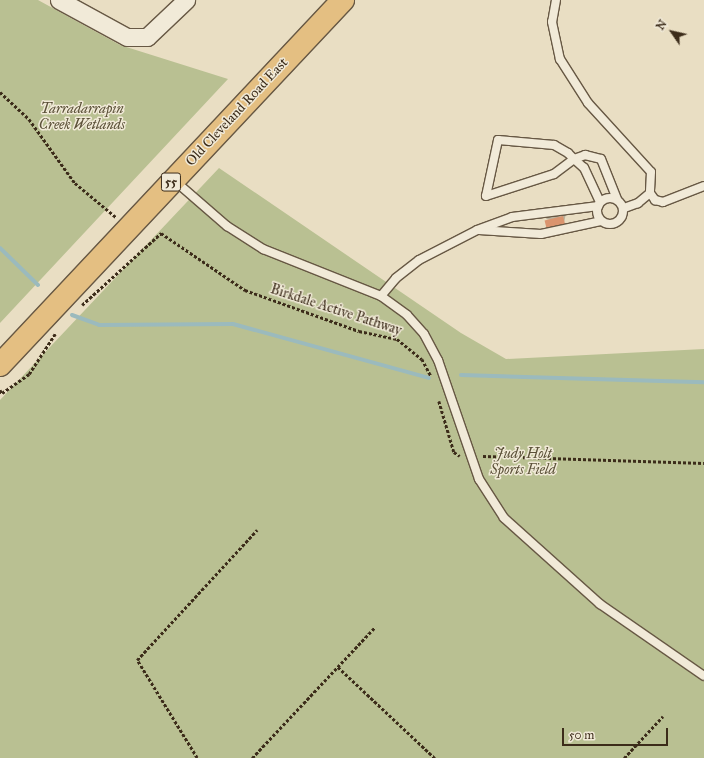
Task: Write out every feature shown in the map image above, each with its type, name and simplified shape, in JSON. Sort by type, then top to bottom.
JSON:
[{"type":"main road","name":"Old Cleveland Road East","points":[[0,365],[173,179],[343,0]]},
{"type":"street","points":[[59,0],[127,37],[147,37],[186,0]]},
{"type":"lane","points":[[556,0],[552,22],[560,59],[588,103],[647,164],[651,172],[650,193],[655,200],[663,202],[704,186]]},
{"type":"lane","points":[[601,220],[599,204],[590,178],[574,159],[554,145],[498,140],[486,196],[554,174],[574,159],[585,155],[601,159],[617,199],[624,208]]},
{"type":"lane","points":[[173,179],[227,226],[263,249],[381,296],[407,315],[424,334],[438,360],[472,455],[490,498],[517,532],[600,604],[704,676]]},
{"type":"lane","points":[[624,208],[638,204],[650,193]]},
{"type":"lane","points":[[381,296],[396,278],[419,260],[476,230],[512,217],[599,204],[610,197],[617,199]]},
{"type":"lane","points":[[476,230],[542,234],[601,220],[611,225],[619,222],[624,208]]},
{"type":"path","points":[[0,92],[29,119],[75,183],[128,228]]},
{"type":"path","name":"Birkdale Active Pathway","points":[[78,307],[92,298],[161,233],[245,290],[359,331],[397,339],[422,359],[433,380]]},
{"type":"path","points":[[0,390],[2,393],[30,374],[58,327]]},
{"type":"path","points":[[438,395],[454,452],[457,457],[472,455],[704,463]]},
{"type":"path","points":[[197,758],[137,660],[257,530]]},
{"type":"path","points":[[252,758],[375,627]]},
{"type":"path","points":[[338,667],[435,758]]},
{"type":"path","points":[[624,758],[663,716]]},
{"type":"green space","name":"Tarradarrapin Creek Wetlands","points":[[0,0],[38,0],[120,45],[228,79],[0,323]]},
{"type":"green space","name":"Judy Holt Sports Field","points":[[219,168],[461,333],[506,359],[704,349],[704,758],[0,758],[0,400]]},
{"type":"building","points":[[563,216],[565,224],[546,228],[545,221]]},
{"type":"waterway","points":[[0,248],[38,285]]},
{"type":"waterway","points":[[72,315],[99,325],[233,324],[429,378]]},
{"type":"waterway","points":[[461,375],[704,382]]}]
